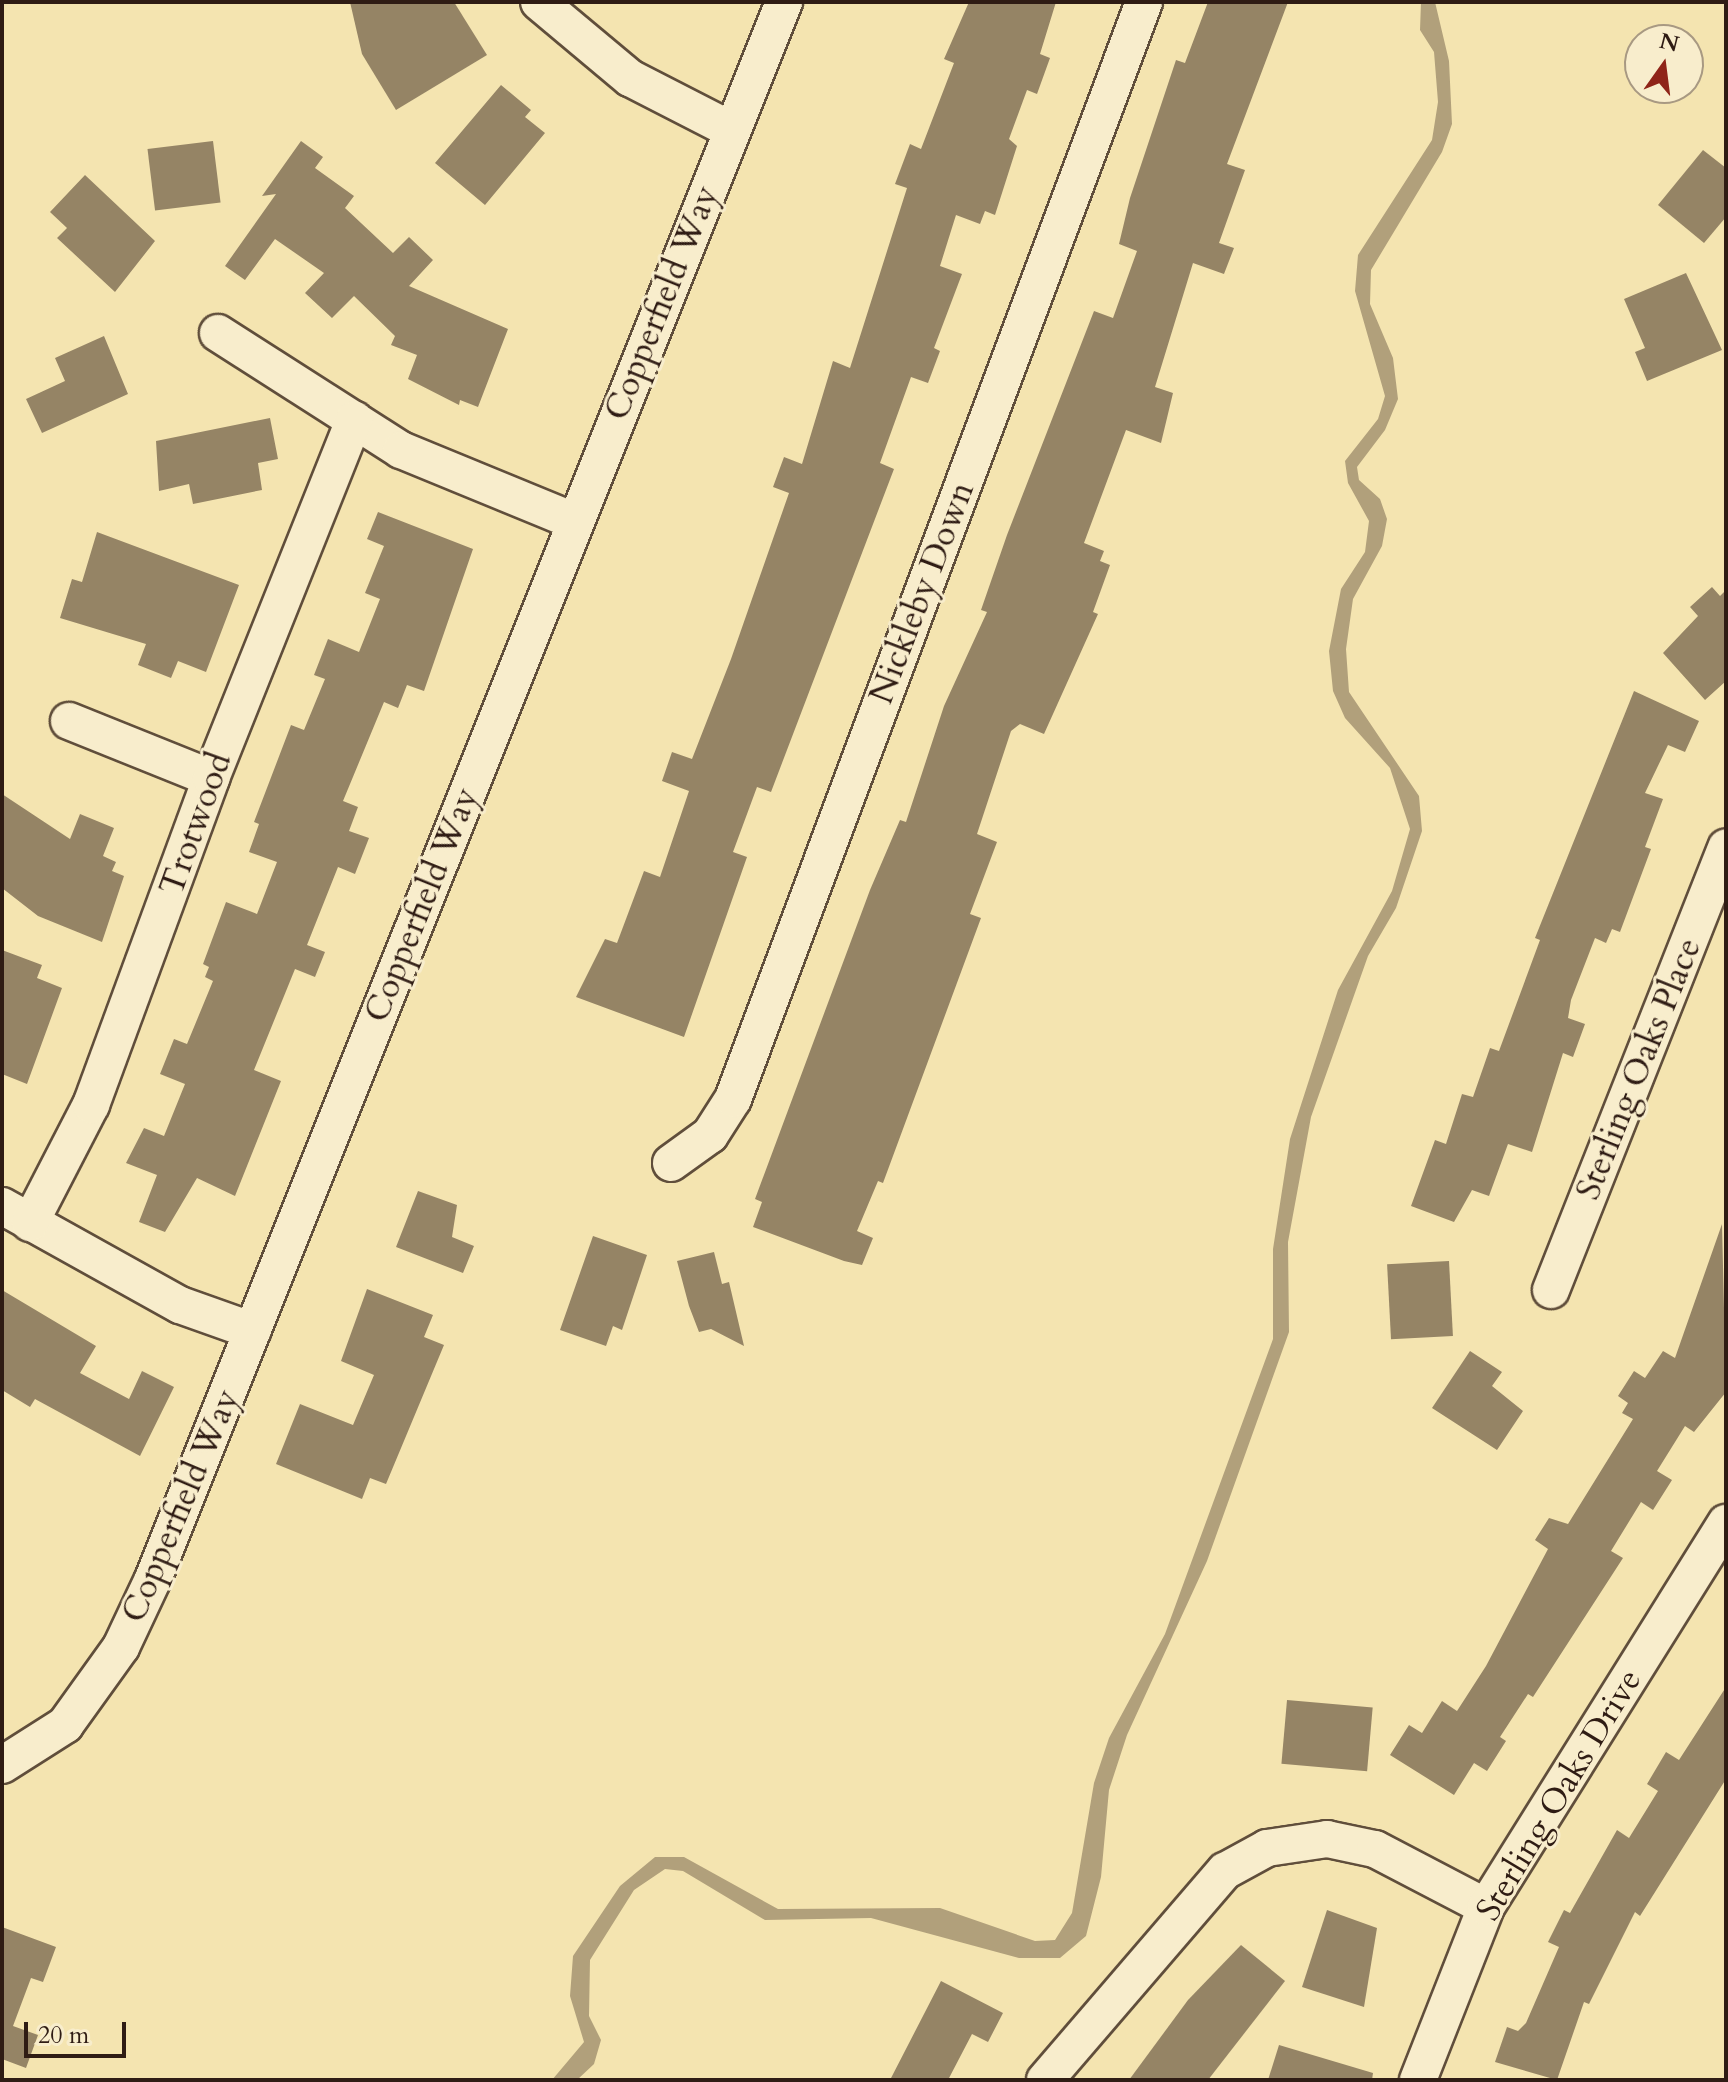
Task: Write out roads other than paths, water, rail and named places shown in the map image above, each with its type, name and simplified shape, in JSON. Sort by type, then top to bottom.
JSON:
[{"type":"street","points":[[539,2],[630,78],[731,130]]},
{"type":"street","name":"Copperfield Way","points":[[2,1765],[65,1725],[121,1647],[253,1331],[574,521],[784,2]]},
{"type":"street","name":"Nickleby Down","points":[[671,1163],[710,1135],[733,1099],[1144,2]]},
{"type":"street","points":[[218,333],[432,466],[574,521]]},
{"type":"street","name":"Trotwood","points":[[16,1214],[91,1105],[211,778],[354,420]]},
{"type":"street","points":[[69,721],[211,778]]},
{"type":"street","name":"Sterling Oaks Place","points":[[1551,1290],[1726,847]]},
{"type":"street","points":[[16,1214],[180,1305],[253,1331]]},
{"type":"street","name":"Sterling Oaks Drive","points":[[1418,2080],[1486,1907],[1726,1523]]},
{"type":"street","points":[[1045,2080],[1216,1880],[1267,1848],[1327,1839],[1375,1849],[1486,1907]]}]
